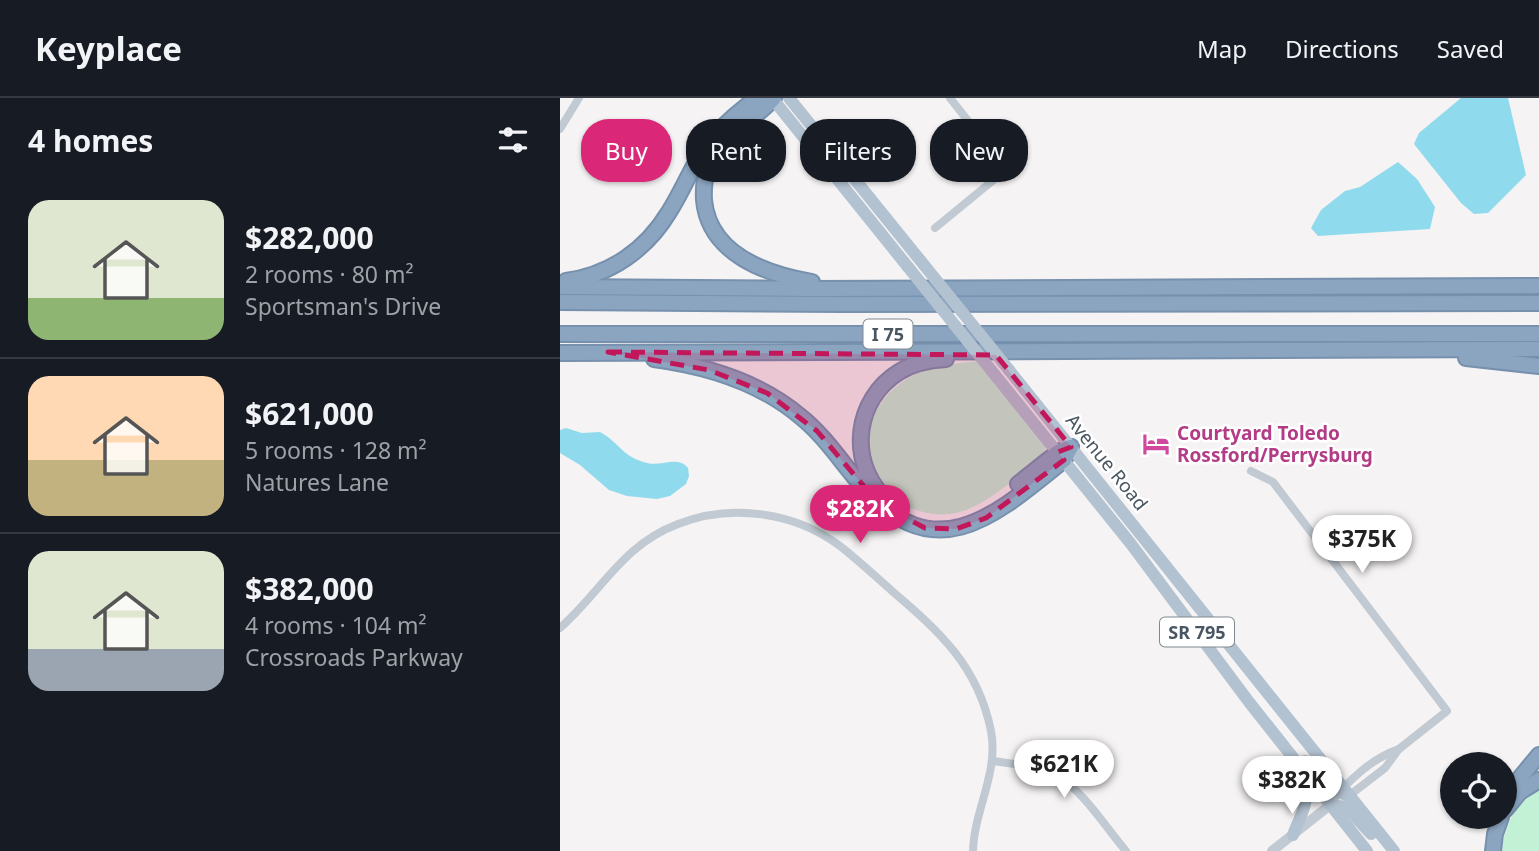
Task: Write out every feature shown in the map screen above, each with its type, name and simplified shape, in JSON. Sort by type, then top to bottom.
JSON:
[{"type":"highway","points":[[560,284],[600,272],[628,258],[640,248],[670,212],[714,135],[757,98]]},
{"type":"highway","points":[[773,99],[725,139],[713,156],[704,186],[707,217],[723,243],[748,262],[797,280],[851,288]]},
{"type":"highway","points":[[560,284],[851,288],[1537,286]]},
{"type":"highway","name":"I 75","points":[[560,302],[1538,303]]},
{"type":"highway","name":"I 75","points":[[560,334],[1539,334]]},
{"type":"highway","points":[[560,353],[1539,349]]},
{"type":"highway","points":[[1431,350],[1445,356],[1539,366]]},
{"type":"highway","points":[[608,352],[709,369],[767,393],[817,431],[879,504],[895,517],[925,528],[956,529],[977,523],[995,513],[1064,453]]},
{"type":"highway","points":[[1028,352],[933,360],[898,372],[875,394],[866,412],[861,433],[863,464],[878,492],[900,511],[919,519],[951,522],[971,516],[989,506],[1064,453]]},
{"type":"highway","points":[[1517,782],[1539,755]]},
{"type":"highway","points":[[1517,796],[1539,780]]},
{"type":"highway","points":[[1485,851],[1488,829]]},
{"type":"highway","points":[[1493,851],[1497,829]]},
{"type":"main road","name":"Avenue Road","points":[[789,98],[1009,370],[1064,453],[1130,544],[1367,851]]},
{"type":"main road","name":"Avenue Road","points":[[773,99],[991,370],[1064,453],[1391,851]]},
{"type":"main road","points":[[1250,702],[1330,788],[1344,792]]},
{"type":"main road","points":[[1250,702],[1271,742],[1300,779],[1306,792],[1306,805],[1293,835]]},
{"type":"main road","points":[[1330,805],[1346,807],[1391,851]]},
{"type":"street","points":[[560,129],[579,98]]},
{"type":"street","points":[[935,228],[996,178],[998,172],[995,155],[950,98]]},
{"type":"street","points":[[1251,471],[1273,482],[1447,711],[1399,749],[1385,768],[1344,792],[1272,851]]},
{"type":"street","points":[[560,628],[624,558],[662,531],[680,523],[720,513],[765,514],[816,531],[838,545],[929,622],[952,645],[967,667],[986,711],[992,734],[993,761],[973,851]]},
{"type":"street","points":[[993,761],[1037,768],[1058,776],[1075,790],[1126,851]]},
{"type":"highlighted area","points":[[608,352],[996,355],[1071,447],[1058,452],[1064,460],[986,518],[956,529],[925,528],[879,504],[817,431],[767,393],[709,370]]},
{"type":"green space","points":[[977,361],[1047,446],[1039,458],[1023,472],[972,507],[949,514],[927,513],[908,506],[891,495],[879,479],[871,461],[868,442],[872,422],[889,393],[914,375],[932,367]]},
{"type":"green space","points":[[1539,789],[1539,851],[1502,851],[1507,829],[1517,829],[1517,809]]},
{"type":"water","points":[[1461,98],[1508,98],[1526,175],[1488,213],[1474,214],[1461,203],[1414,144],[1419,133]]},
{"type":"water","points":[[1398,162],[1417,179],[1435,207],[1430,229],[1318,236],[1311,228],[1321,210],[1345,191],[1360,187]]},
{"type":"water","points":[[566,428],[582,433],[600,432],[632,457],[647,463],[684,464],[688,468],[689,476],[686,484],[670,496],[657,499],[627,496],[609,490],[580,465],[560,453],[560,430]]},
{"type":"place","name":"Courtyard Toledo Rossford/Perrysburg","points":[[1156,444]]}]
